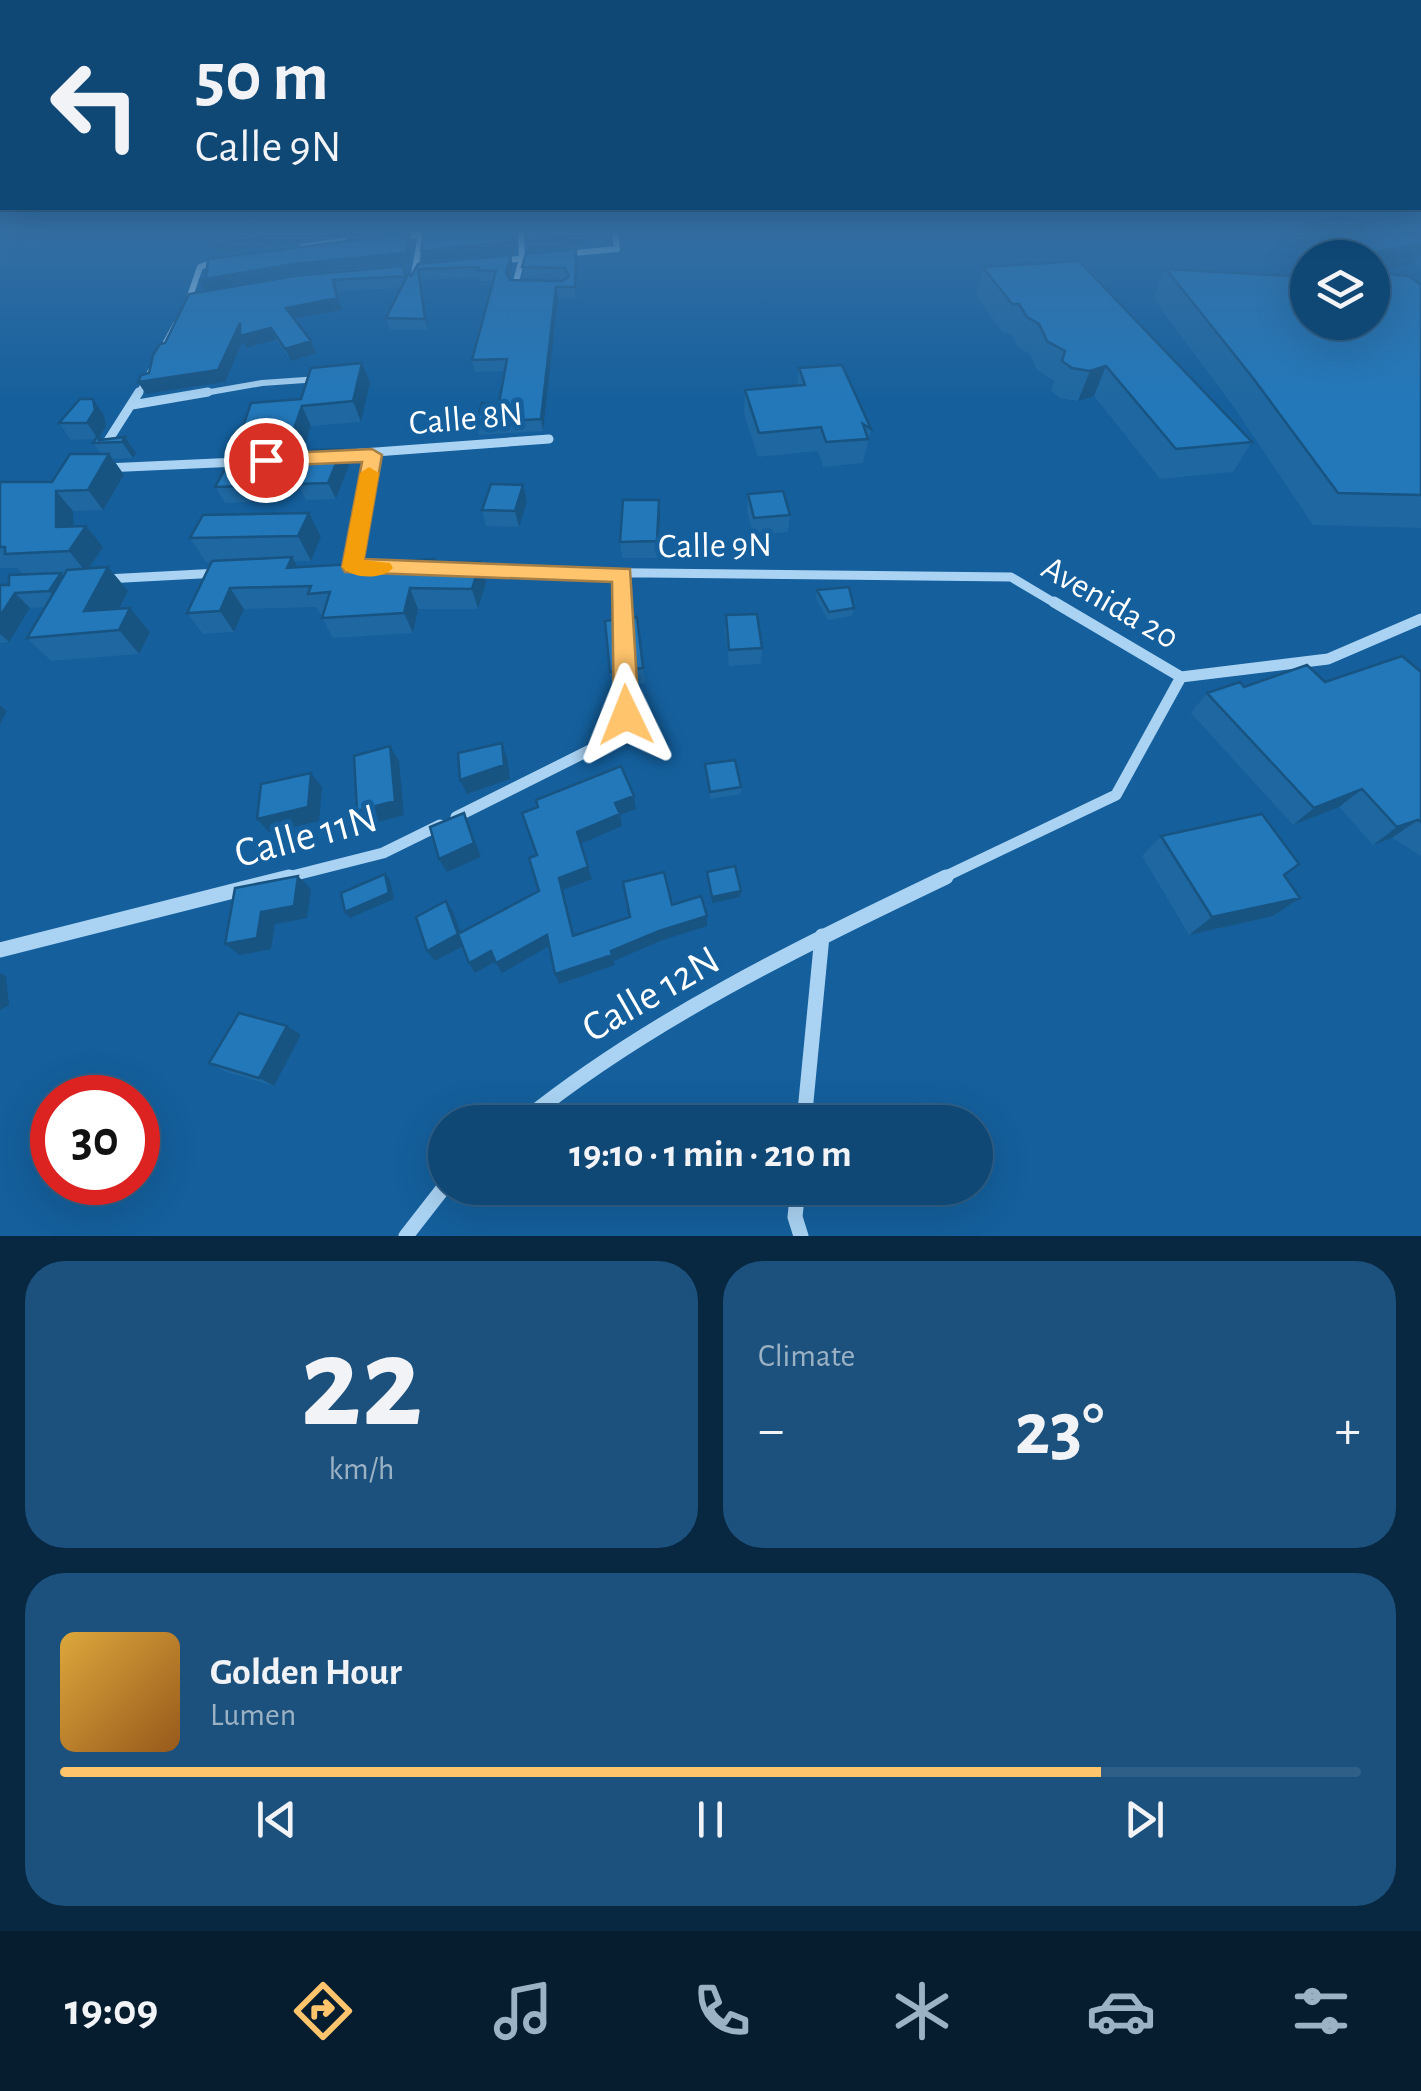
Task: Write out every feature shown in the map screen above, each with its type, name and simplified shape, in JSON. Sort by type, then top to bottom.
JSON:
[{"type":"street","points":[[100,452],[132,405],[193,290]]},
{"type":"street","points":[[190,300],[208,296]]},
{"type":"street","points":[[132,405],[276,381],[326,379]]},
{"type":"street","name":"Calle 8N","points":[[90,468],[372,455],[549,439]]},
{"type":"street","points":[[352,567],[372,455]]},
{"type":"street","points":[[333,568],[372,568]]},
{"type":"street","name":"Calle 9N","points":[[451,571],[1011,576]]},
{"type":"street","points":[[98,579],[235,572]]},
{"type":"street","name":"Calle 11N","points":[[0,950],[382,853],[612,738],[626,715],[623,574]]},
{"type":"street","name":"Avenida 20","points":[[1011,576],[1181,677]]},
{"type":"street","points":[[1181,677],[1328,659],[1421,619]]},
{"type":"street","name":"Calle 12N","points":[[543,1105],[584,1072],[822,936],[1116,795],[1181,677]]},
{"type":"street","points":[[806,1105],[822,936]]},
{"type":"street","points":[[406,1236],[430,1205]]},
{"type":"street","points":[[796,1205],[795,1217],[801,1236]]},
{"type":"building","points":[[214,290],[335,290],[337,298],[286,308],[311,341],[285,349],[271,328],[240,336],[240,323],[218,370],[138,382],[141,375],[149,373],[153,355],[165,343],[189,294]]},
{"type":"building","points":[[400,290],[421,290],[425,319],[386,318]]},
{"type":"building","points":[[491,290],[556,290],[541,419],[476,423],[482,403],[499,403],[507,359],[472,360]]},
{"type":"building","points":[[1001,290],[1106,290],[1252,442],[1176,449],[1106,366],[1090,371],[1072,368],[1062,361],[1065,351],[1047,341],[1039,324],[1027,317],[1019,304],[1012,304]]},
{"type":"building","points":[[1183,290],[1290,290],[1290,340],[1390,340],[1390,290],[1421,290],[1421,495],[1338,493]]},
{"type":"building","points":[[362,363],[353,401],[302,406],[294,429],[241,432],[251,403],[301,399],[311,368]]},
{"type":"building","points":[[842,365],[871,429],[863,424],[868,439],[826,442],[821,427],[759,433],[745,390],[805,385],[799,368]]},
{"type":"building","points":[[80,399],[93,399],[95,410],[87,423],[59,423]]},
{"type":"building","points":[[99,434],[99,440],[125,437],[122,442],[93,443]]},
{"type":"building","points":[[342,449],[328,483],[298,484],[313,450]]},
{"type":"building","points":[[262,451],[244,486],[215,487],[234,453]]},
{"type":"building","points":[[70,454],[109,454],[88,490],[56,491],[56,527],[86,526],[69,551],[5,554],[5,547],[0,547],[0,482],[52,482]]},
{"type":"building","points":[[491,484],[523,485],[515,511],[482,510]]},
{"type":"building","points":[[783,491],[790,515],[754,518],[748,494]]},
{"type":"building","points":[[623,500],[659,500],[657,541],[620,542]]},
{"type":"building","points":[[309,513],[298,536],[190,538],[203,515]]},
{"type":"building","points":[[292,557],[287,568],[434,559],[480,562],[472,589],[410,588],[404,613],[322,618],[330,592],[308,594],[311,586],[230,588],[220,611],[187,613],[212,561]]},
{"type":"building","points":[[108,567],[84,611],[130,608],[119,630],[27,638],[67,570]]},
{"type":"building","points":[[61,573],[49,591],[15,593],[0,616],[0,585],[9,585],[9,575]]},
{"type":"building","points":[[849,587],[854,608],[829,612],[817,590]]},
{"type":"building","points":[[757,614],[762,648],[729,650],[726,615]]},
{"type":"building","points":[[637,617],[643,668],[633,669],[632,618]]},
{"type":"building","points":[[613,620],[614,671],[610,672],[605,621]]},
{"type":"building","points":[[1402,656],[1421,672],[1421,822],[1397,827],[1362,789],[1314,808],[1207,693],[1240,682],[1244,687],[1307,665],[1325,682]]},
{"type":"building","points":[[502,743],[504,765],[460,780],[458,753]]},
{"type":"building","points":[[390,746],[395,801],[357,811],[354,756]]},
{"type":"building","points":[[735,760],[741,787],[710,792],[705,764]]},
{"type":"building","points":[[621,766],[634,796],[615,803],[620,814],[577,832],[588,867],[559,878],[573,936],[630,917],[623,882],[664,872],[672,905],[701,896],[707,916],[659,931],[611,951],[612,955],[555,974],[547,935],[496,963],[491,951],[469,963],[458,934],[539,891],[529,858],[537,855],[522,813],[538,807],[536,800]]},
{"type":"building","points":[[311,773],[308,807],[257,819],[261,784]]},
{"type":"building","points":[[464,813],[474,843],[439,859],[430,827]]},
{"type":"building","points":[[1262,814],[1299,864],[1284,875],[1300,898],[1212,917],[1161,836]]},
{"type":"building","points":[[735,866],[741,891],[712,897],[707,872]]},
{"type":"building","points":[[385,874],[389,893],[345,912],[341,893]]},
{"type":"building","points":[[298,876],[294,906],[261,912],[257,938],[225,944],[235,888]]},
{"type":"building","points":[[446,901],[458,934],[427,951],[416,917]]},
{"type":"building","points":[[239,1013],[287,1026],[259,1078],[209,1063]]},
{"type":"slow traffic","points":[[369,473],[352,567],[383,568]]},
{"type":"route","points":[[266,460],[372,455],[352,567],[623,574],[626,715]]}]
